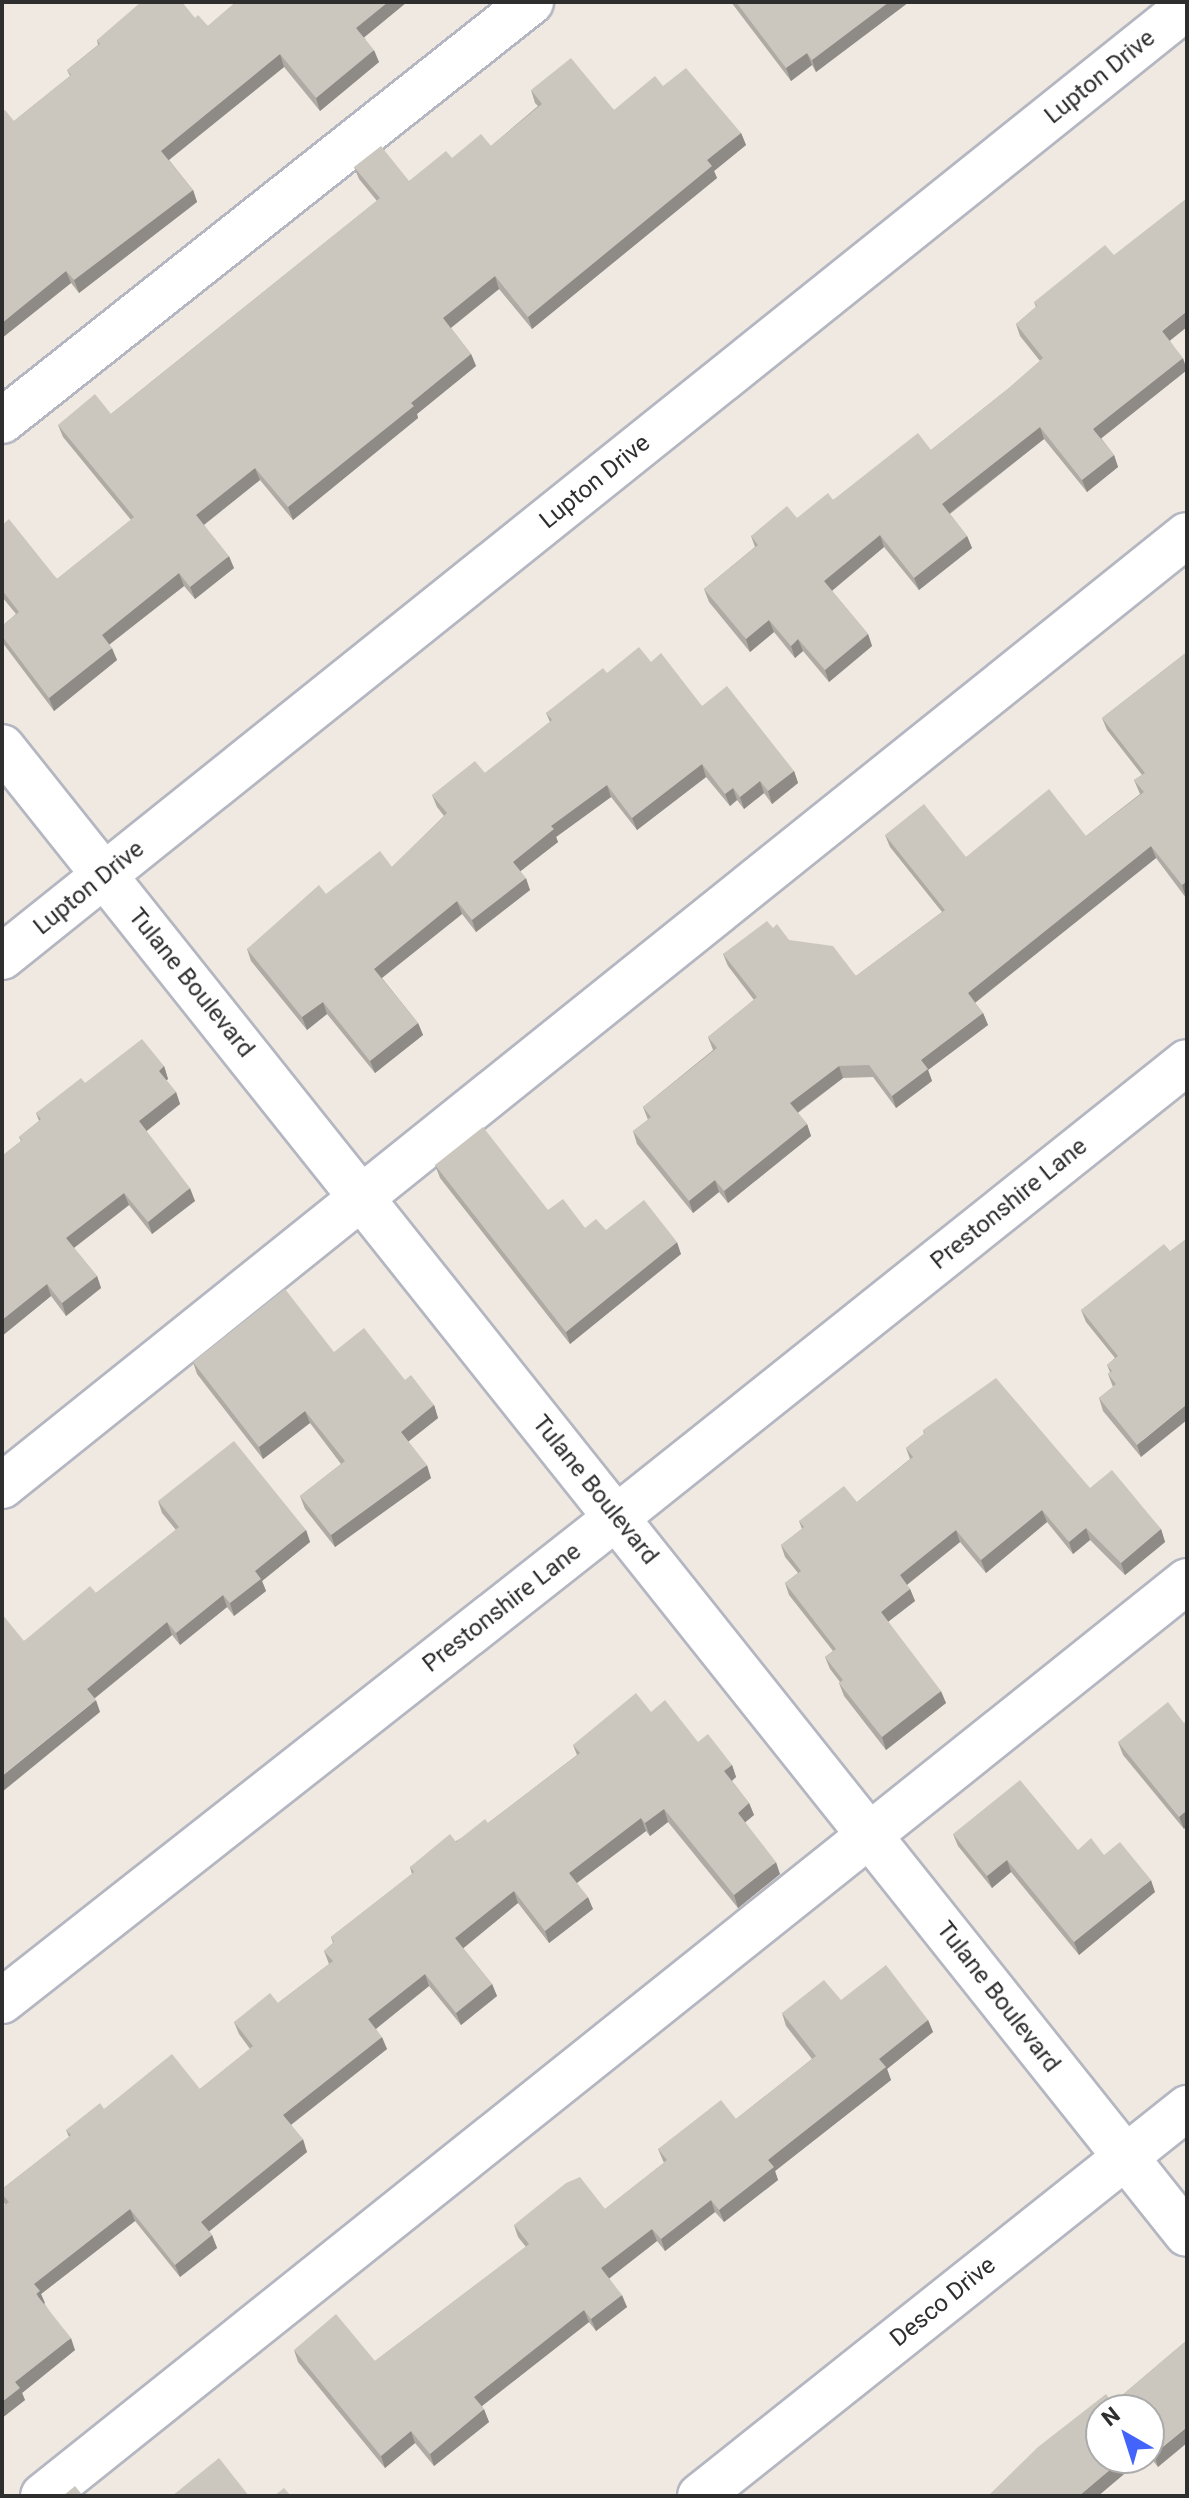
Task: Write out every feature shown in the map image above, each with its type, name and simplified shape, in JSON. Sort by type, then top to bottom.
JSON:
[{"type":"street","points":[[2,421],[531,2]]},
{"type":"street","name":"Lupton Drive","points":[[2,957],[1187,7]]},
{"type":"street","points":[[2,1486],[1187,535]]},
{"type":"street","name":"Tulane Boulevard","points":[[2,747],[1187,2234]]},
{"type":"street","name":"Prestonshire Lane","points":[[2,2001],[617,1517],[1187,1062]]},
{"type":"street","points":[[43,2496],[1187,1581]]},
{"type":"street","name":"Desco Drive","points":[[700,2496],[1187,2108]]},
{"type":"building","points":[[141,2],[182,2],[195,18],[198,15],[208,26],[236,2],[388,2],[356,28],[374,50],[316,98],[280,54],[161,151],[193,190],[74,280],[66,271],[2,323],[2,112],[5,110],[14,121],[71,75],[67,70],[100,44],[97,40]]},
{"type":"building","points":[[736,2],[889,2],[812,60],[807,53],[786,68]]},
{"type":"building","points":[[571,58],[614,110],[655,76],[663,86],[686,68],[741,133],[707,160],[712,166],[528,317],[495,276],[443,318],[471,354],[411,403],[414,406],[288,507],[255,468],[196,515],[229,556],[190,587],[179,573],[102,635],[112,648],[49,698],[2,636],[2,626],[19,612],[2,590],[2,525],[9,519],[57,579],[134,517],[58,425],[95,394],[111,414],[380,198],[354,167],[381,146],[409,181],[446,151],[452,158],[481,134],[491,146],[542,104],[531,90]]},
{"type":"building","points":[[1187,198],[1187,311],[1162,331],[1183,358],[1093,429],[1114,455],[1082,480],[1040,427],[942,504],[967,536],[914,578],[880,535],[824,581],[868,634],[825,670],[798,639],[791,646],[769,620],[746,639],[704,589],[758,545],[751,536],[787,506],[797,518],[828,493],[833,500],[918,433],[931,450],[1043,358],[1016,324],[1037,306],[1034,302],[1105,245],[1114,255]]},
{"type":"building","points":[[639,647],[651,662],[661,653],[702,706],[727,686],[794,771],[768,791],[760,781],[740,797],[733,788],[725,794],[702,764],[632,818],[607,785],[551,826],[554,829],[513,862],[526,878],[472,920],[457,901],[374,969],[418,1023],[370,1061],[323,1002],[302,1017],[247,949],[319,885],[326,894],[380,851],[392,867],[447,813],[432,795],[475,761],[485,773],[552,720],[546,713],[603,668],[607,673]]},
{"type":"building","points":[[1187,652],[1187,881],[1182,885],[1151,846],[968,993],[983,1013],[921,1060],[928,1069],[892,1096],[869,1065],[839,1066],[790,1103],[807,1124],[724,1191],[715,1180],[689,1201],[633,1131],[651,1117],[643,1107],[717,1048],[708,1037],[757,997],[723,954],[767,921],[773,928],[777,924],[789,940],[833,946],[856,976],[945,910],[885,835],[924,804],[966,857],[1049,789],[1086,836],[1144,792],[1134,780],[1145,773],[1102,718]]},
{"type":"building","points":[[142,1039],[164,1066],[159,1071],[176,1092],[139,1121],[190,1188],[148,1222],[124,1193],[66,1238],[97,1276],[62,1303],[47,1284],[2,1320],[2,1156],[41,1119],[36,1113],[81,1078],[85,1083]]},
{"type":"building","points":[[483,1127],[548,1210],[563,1199],[585,1228],[596,1219],[606,1230],[644,1200],[677,1242],[566,1332],[435,1165]]},
{"type":"building","points":[[1187,1238],[1187,1404],[1137,1445],[1099,1398],[1116,1384],[1108,1374],[1112,1371],[1107,1365],[1118,1356],[1081,1310],[1164,1244],[1170,1251]]},
{"type":"building","points":[[285,1289],[334,1352],[364,1328],[405,1380],[411,1375],[434,1405],[401,1432],[427,1465],[331,1535],[300,1496],[345,1461],[305,1411],[259,1447],[193,1362]]},
{"type":"building","points":[[996,1378],[1090,1488],[1112,1470],[1161,1529],[1121,1563],[1086,1528],[1069,1542],[1042,1510],[981,1560],[956,1530],[900,1575],[910,1589],[881,1612],[941,1691],[882,1737],[839,1683],[843,1680],[825,1657],[836,1649],[785,1583],[801,1571],[781,1545],[804,1527],[799,1521],[844,1486],[857,1502],[913,1457],[906,1448],[925,1433],[923,1430]]},
{"type":"building","points":[[234,1441],[306,1530],[255,1571],[261,1579],[230,1603],[223,1595],[176,1633],[167,1622],[87,1689],[96,1700],[2,1776],[2,1614],[24,1641],[90,1586],[96,1593],[179,1527],[158,1501]]},
{"type":"building","points":[[636,1693],[651,1712],[665,1700],[698,1742],[708,1734],[732,1765],[724,1771],[749,1803],[738,1813],[776,1862],[734,1895],[664,1809],[645,1823],[641,1818],[569,1873],[588,1897],[545,1931],[514,1891],[455,1938],[492,1984],[456,2013],[425,1974],[368,2019],[382,2037],[283,2115],[303,2139],[201,2222],[212,2235],[175,2265],[130,2209],[34,2284],[40,2291],[36,2294],[71,2338],[15,2382],[20,2388],[2,2402],[2,2207],[9,2202],[2,2189],[71,2135],[66,2130],[100,2103],[104,2109],[172,2054],[200,2089],[253,2046],[234,2022],[270,1993],[278,2003],[333,1961],[324,1951],[334,1942],[331,1937],[414,1872],[410,1867],[450,1834],[456,1842],[485,1819],[488,1823],[580,1753],[573,1745]]},
{"type":"building","points":[[1168,1702],[1184,1723],[1187,1720],[1187,1810],[1179,1817],[1118,1742]]},
{"type":"building","points":[[1020,1780],[1078,1850],[1091,1838],[1104,1855],[1120,1842],[1151,1880],[1074,1942],[1007,1860],[987,1876],[953,1834]]},
{"type":"building","points":[[886,1965],[928,2020],[879,2059],[886,2067],[768,2160],[774,2167],[719,2210],[711,2200],[661,2239],[652,2229],[601,2268],[622,2295],[591,2319],[584,2310],[474,2397],[484,2409],[430,2454],[411,2431],[381,2456],[294,2350],[336,2314],[375,2361],[529,2244],[514,2225],[566,2183],[580,2177],[605,2209],[667,2160],[658,2149],[721,2100],[736,2119],[816,2056],[782,2013],[824,1980],[841,2000]]},
{"type":"building","points":[[1186,2341],[1187,2427],[1165,2445],[1165,2394],[1124,2394]]},
{"type":"building","points":[[1085,2410],[1085,2474],[1105,2474],[1079,2496],[988,2496],[1038,2447]]},
{"type":"building","points":[[219,2458],[249,2496],[172,2496]]},
{"type":"building","points":[[75,2486],[83,2496],[63,2496]]},
{"type":"building","points":[[284,2488],[291,2496],[274,2496]]}]
